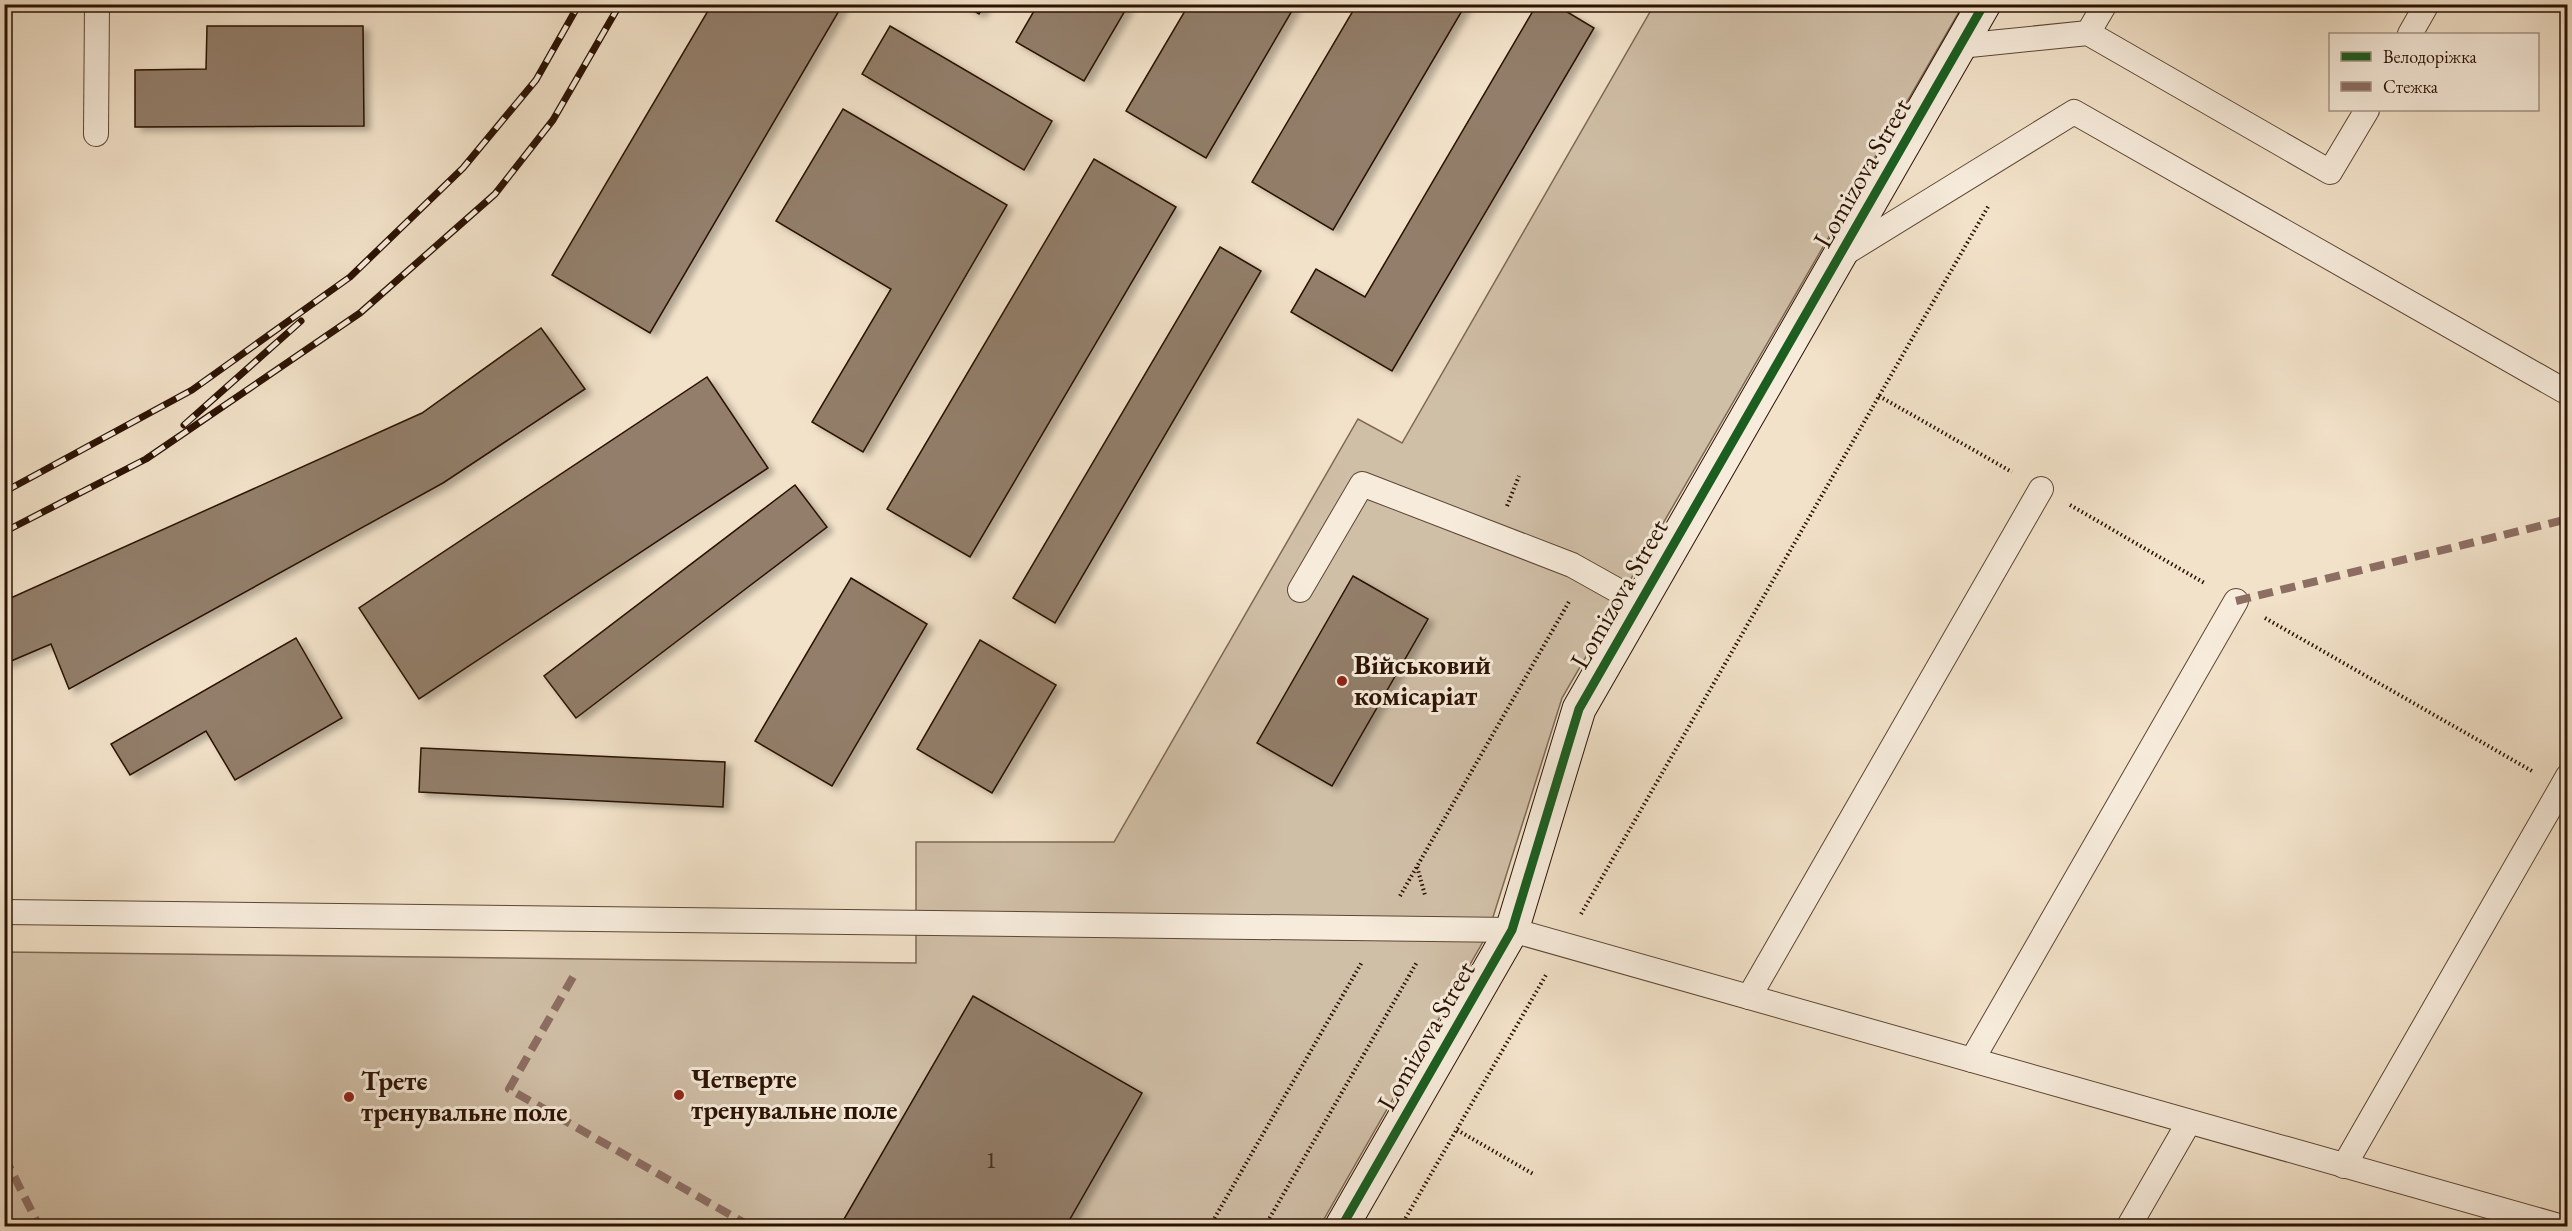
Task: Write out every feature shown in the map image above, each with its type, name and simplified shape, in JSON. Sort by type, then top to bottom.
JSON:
[{"type":"street","name":"Lomizova Street","points":[[1342,1227],[1512,930],[1579,709],[1984,4]]},
{"type":"lane","points":[[96,134],[97,4]]},
{"type":"lane","points":[[2088,33],[2105,4]]},
{"type":"lane","points":[[2411,33],[2427,4]]},
{"type":"lane","points":[[1960,46],[2088,33],[2330,172],[2366,111]]},
{"type":"lane","points":[[1840,256],[2074,112],[2568,393]]},
{"type":"lane","points":[[1300,590],[1362,484],[1572,564],[1640,603]]},
{"type":"lane","points":[[1749,997],[2041,489]]},
{"type":"lane","points":[[1972,1060],[2236,601]]},
{"type":"lane","points":[[2344,1166],[2568,776]]},
{"type":"lane","points":[[4,912],[1512,930],[2559,1227]]},
{"type":"lane","points":[[2128,1227],[2189,1122]]},
{"type":"path","points":[[1401,1227],[1991,202]]},
{"type":"path","points":[[1210,1227],[1586,572]]},
{"type":"path","points":[[1265,1227],[1435,930]]},
{"type":"path","points":[[1457,1130],[1535,1175]]},
{"type":"shaded area","points":[[1654,5],[1963,5],[1562,698],[1488,933],[1320,1226],[5,1226],[5,952],[916,963],[916,842],[1114,842],[1358,419],[1402,443]]},
{"type":"building","points":[[712,4],[843,4],[650,333],[552,275]]},
{"type":"building","points":[[963,4],[985,4],[979,14]]},
{"type":"building","points":[[1038,4],[1129,4],[1084,81],[1016,42]]},
{"type":"building","points":[[1189,4],[1296,4],[1206,158],[1126,111]]},
{"type":"building","points":[[1357,4],[1466,4],[1333,230],[1252,182]]},
{"type":"building","points":[[1537,4],[1554,4],[1594,28],[1392,371],[1291,312],[1316,269],[1365,297]]},
{"type":"building","points":[[207,26],[363,26],[364,126],[135,127],[135,70],[206,69]]},
{"type":"building","points":[[890,26],[1052,121],[1024,170],[862,74]]},
{"type":"building","points":[[843,109],[1007,205],[863,452],[812,422],[891,289],[776,221]]},
{"type":"building","points":[[1094,159],[1176,207],[970,557],[887,509]]},
{"type":"building","points":[[1220,247],[1261,271],[1055,623],[1013,598]]},
{"type":"building","points":[[541,328],[585,389],[443,483],[69,689],[51,644],[4,664],[4,601],[422,413]]},
{"type":"building","points":[[707,377],[768,468],[419,699],[359,608]]},
{"type":"building","points":[[795,485],[827,527],[576,718],[544,676]]},
{"type":"building","points":[[1353,576],[1428,619],[1332,786],[1257,743]]},
{"type":"building","points":[[851,578],[927,624],[832,786],[755,741]]},
{"type":"building","points":[[296,638],[342,718],[235,780],[206,731],[130,775],[111,744]]},
{"type":"building","points":[[980,640],[1056,685],[992,793],[917,749]]},
{"type":"building","points":[[421,748],[725,762],[723,807],[419,792]]},
{"type":"building","points":[[973,996],[1142,1093],[1066,1226],[840,1226]]},
{"type":"railway","points":[[4,492],[192,390],[350,277],[463,168],[536,80],[579,4]]},
{"type":"railway","points":[[4,532],[146,459],[360,313],[495,194],[553,120],[620,4]]},
{"type":"railway","points":[[184,425],[301,321]]},
{"type":"marked path","points":[[2236,601],[2568,519]]},
{"type":"marked path","points":[[573,977],[509,1089],[750,1226]]},
{"type":"marked path","points":[[4,1156],[39,1226]]},
{"type":"cycle path","points":[[1342,1226],[1512,930],[1579,709],[1984,4]]},
{"type":"place","name":"Військовий комісаріат","points":[[1342,681]]},
{"type":"place","name":"Четверте тренувальне поле","points":[[679,1095]]},
{"type":"place","name":"Третє тренувальне поле","points":[[349,1097]]}]
